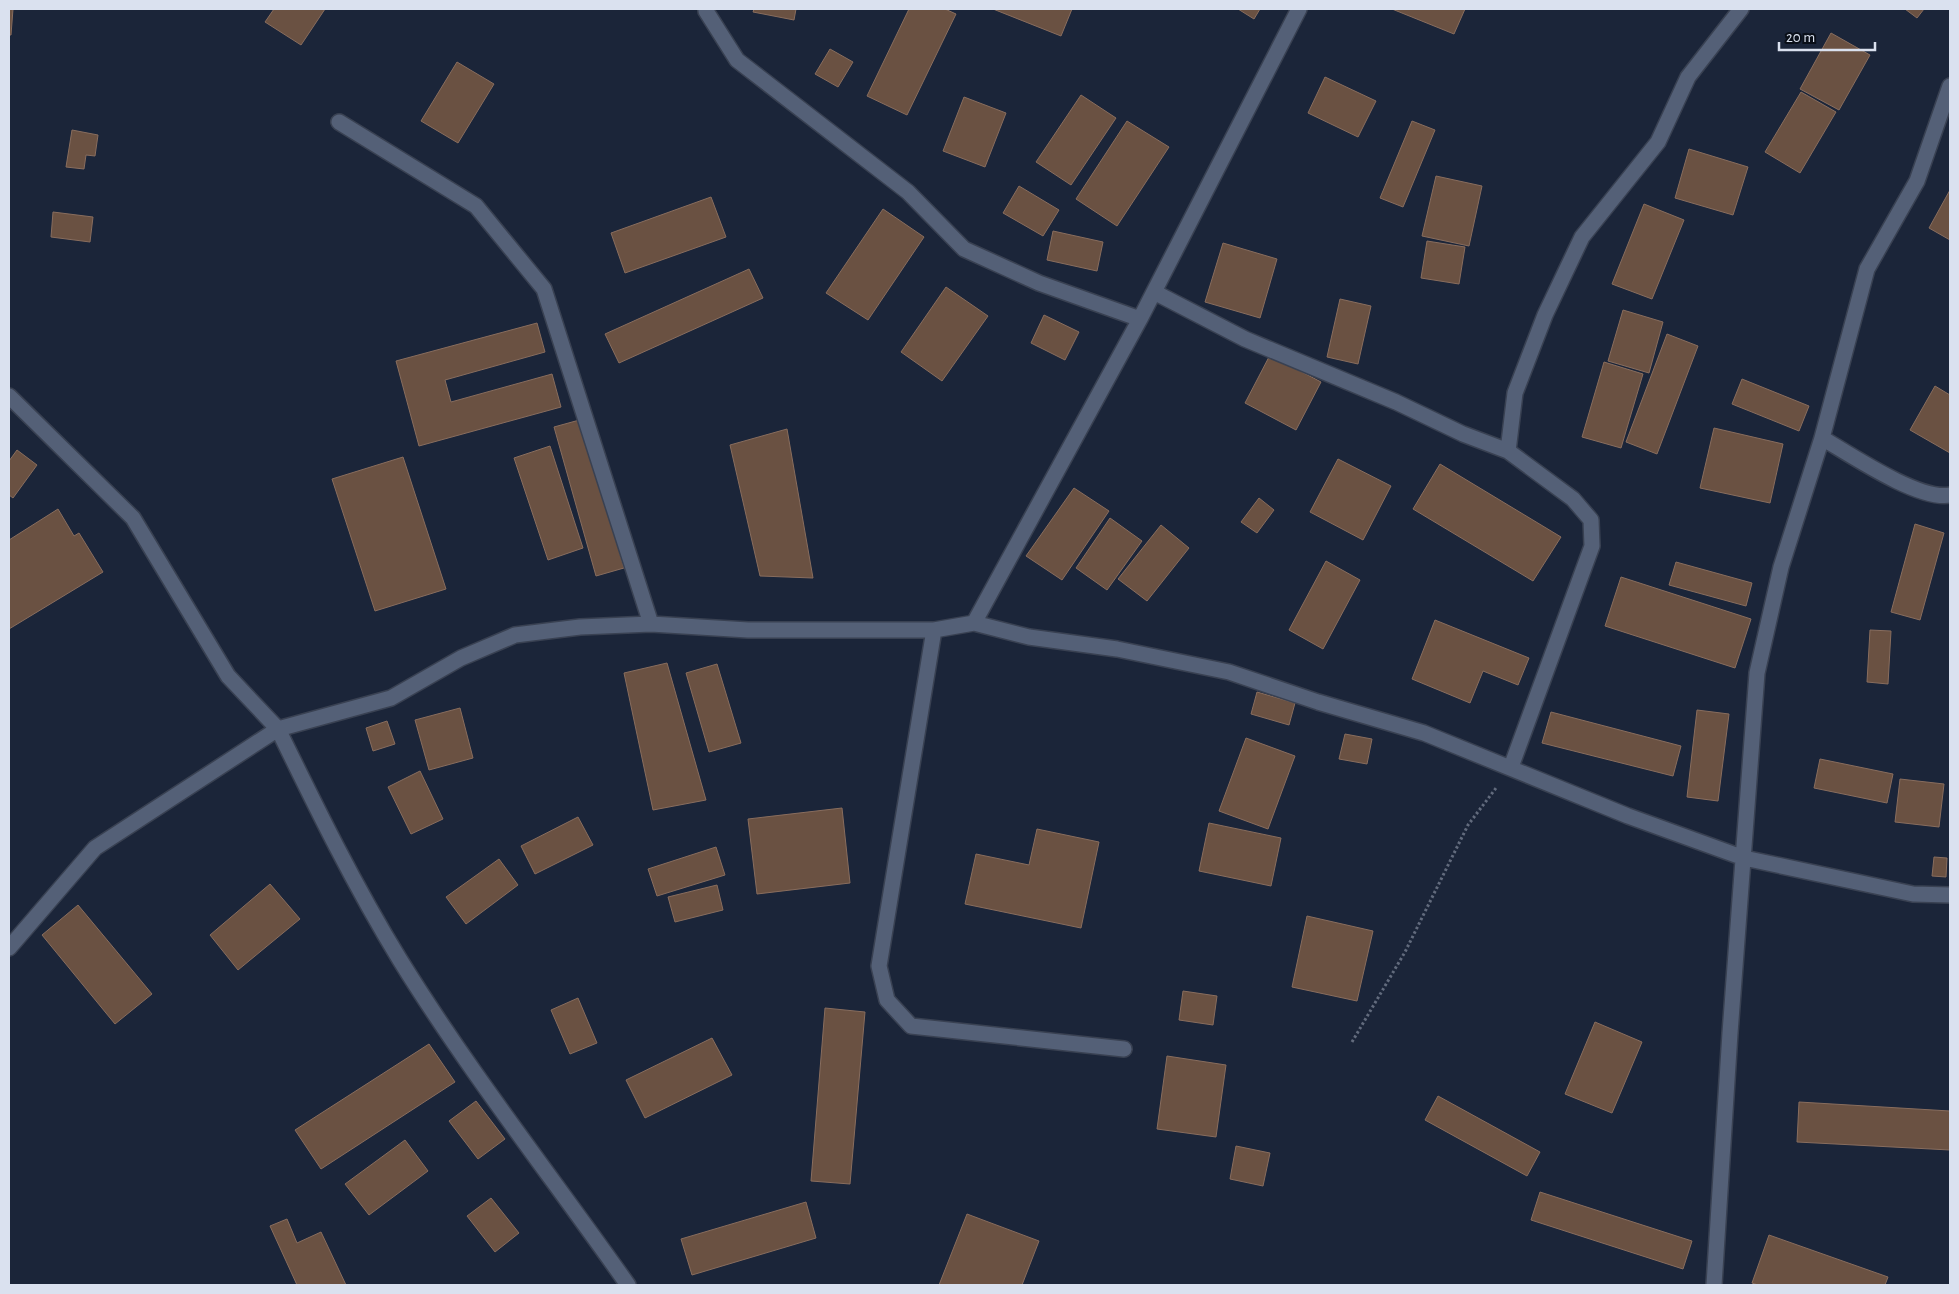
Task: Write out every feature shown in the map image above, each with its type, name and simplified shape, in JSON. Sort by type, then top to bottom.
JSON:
[{"type":"street","points":[[974,623],[1140,319],[1300,9]]},
{"type":"street","points":[[1508,451],[1515,393],[1545,315],[1582,237],[1658,142],[1688,77],[1741,9]]},
{"type":"street","points":[[704,10],[737,60],[908,192],[964,250],[1039,283],[1140,319]]},
{"type":"street","points":[[1714,1285],[1757,673],[1781,567],[1822,438],[1867,269],[1916,181],[1950,86]]},
{"type":"street","points":[[339,122],[476,206],[544,289],[651,624]]},
{"type":"street","points":[[1154,292],[1245,339],[1396,402],[1463,434],[1508,451],[1573,500],[1591,520],[1592,546],[1511,767]]},
{"type":"street","points":[[9,396],[134,518],[228,676],[278,729],[335,847],[400,959],[465,1060],[628,1285]]},
{"type":"street","points":[[1822,438],[1906,486],[1940,497],[1950,495]]},
{"type":"street","points":[[9,948],[95,848],[278,729],[391,698],[461,658],[515,635],[580,627],[651,624],[748,630],[934,630],[974,623],[1030,637],[1117,649],[1229,672],[1318,702],[1424,733],[1628,816],[1744,858],[1913,894],[1950,895]]},
{"type":"street","points":[[934,630],[879,966],[887,1000],[911,1026],[1124,1049]]},
{"type":"path","points":[[1352,1042],[1406,952],[1468,825],[1511,767]]},
{"type":"building","points":[[9,9],[13,9],[11,35],[9,35]]},
{"type":"building","points":[[274,9],[325,9],[301,45],[265,22]]},
{"type":"building","points":[[754,9],[796,9],[794,20],[753,12]]},
{"type":"building","points":[[909,9],[945,9],[956,14],[907,115],[867,96]]},
{"type":"building","points":[[993,9],[1072,9],[1061,36]]},
{"type":"building","points":[[1238,9],[1260,9],[1254,19]]},
{"type":"building","points":[[1392,9],[1465,9],[1454,34]]},
{"type":"building","points":[[1905,9],[1924,9],[1917,18]]},
{"type":"building","points":[[1831,33],[1870,55],[1839,110],[1800,89]]},
{"type":"building","points":[[830,49],[853,62],[838,87],[815,74]]},
{"type":"building","points":[[457,62],[494,84],[458,143],[421,121]]},
{"type":"building","points":[[1325,77],[1376,101],[1358,137],[1308,113]]},
{"type":"building","points":[[1801,92],[1836,112],[1800,173],[1765,152]]},
{"type":"building","points":[[1081,95],[1116,118],[1071,185],[1036,162]]},
{"type":"building","points":[[964,97],[1006,113],[985,167],[943,151]]},
{"type":"building","points":[[1127,121],[1169,147],[1117,226],[1076,199]]},
{"type":"building","points":[[1412,121],[1435,130],[1403,207],[1380,198]]},
{"type":"building","points":[[72,130],[98,135],[95,156],[86,155],[84,169],[66,167]]},
{"type":"building","points":[[1689,149],[1748,167],[1733,215],[1675,198]]},
{"type":"building","points":[[1436,176],[1482,186],[1469,246],[1422,236]]},
{"type":"building","points":[[1019,186],[1059,210],[1043,236],[1003,213]]},
{"type":"building","points":[[1950,190],[1950,240],[1929,228]]},
{"type":"building","points":[[711,197],[726,237],[625,273],[611,233]]},
{"type":"building","points":[[1644,204],[1684,220],[1652,299],[1612,284]]},
{"type":"building","points":[[883,209],[924,237],[868,320],[826,293]]},
{"type":"building","points":[[53,212],[93,217],[90,242],[51,237]]},
{"type":"building","points":[[1053,231],[1103,242],[1097,271],[1047,260]]},
{"type":"building","points":[[1427,241],[1465,247],[1459,284],[1421,278]]},
{"type":"building","points":[[1223,243],[1277,259],[1260,318],[1205,302]]},
{"type":"building","points":[[749,269],[763,298],[619,363],[605,334]]},
{"type":"building","points":[[946,287],[988,316],[942,381],[901,352]]},
{"type":"building","points":[[1340,299],[1371,306],[1358,364],[1327,357]]},
{"type":"building","points":[[1623,310],[1663,322],[1649,373],[1608,361]]},
{"type":"building","points":[[1044,315],[1079,332],[1065,360],[1031,343]]},
{"type":"building","points":[[537,323],[545,352],[445,380],[451,402],[552,374],[561,407],[419,446],[396,361]]},
{"type":"building","points":[[1667,334],[1698,346],[1657,454],[1626,442]]},
{"type":"building","points":[[1270,355],[1321,382],[1296,430],[1245,403]]},
{"type":"building","points":[[1604,362],[1643,374],[1621,448],[1582,437]]},
{"type":"building","points":[[1742,379],[1809,406],[1799,431],[1732,404]]},
{"type":"building","points":[[1935,386],[1950,395],[1950,453],[1910,430]]},
{"type":"building","points":[[583,419],[624,568],[596,576],[554,427]]},
{"type":"building","points":[[1714,428],[1783,444],[1770,503],[1700,488]]},
{"type":"building","points":[[787,429],[813,578],[760,576],[730,445]]},
{"type":"building","points":[[550,446],[583,548],[548,560],[514,458]]},
{"type":"building","points":[[17,450],[37,465],[13,498],[9,495],[9,461]]},
{"type":"building","points":[[403,457],[446,589],[375,611],[332,479]]},
{"type":"building","points":[[1338,459],[1391,486],[1363,540],[1310,512]]},
{"type":"building","points":[[1440,464],[1561,537],[1533,581],[1413,509]]},
{"type":"building","points":[[1074,488],[1109,511],[1062,580],[1026,556]]},
{"type":"building","points":[[1259,498],[1274,510],[1257,533],[1241,522]]},
{"type":"building","points":[[58,509],[74,536],[79,533],[103,572],[9,629],[9,540]]},
{"type":"building","points":[[1110,518],[1142,541],[1107,590],[1076,568]]},
{"type":"building","points":[[1915,524],[1944,533],[1920,620],[1891,612]]},
{"type":"building","points":[[1161,525],[1189,548],[1147,601],[1118,579]]},
{"type":"building","points":[[1326,561],[1360,580],[1323,649],[1289,630]]},
{"type":"building","points":[[1676,562],[1752,583],[1746,606],[1669,585]]},
{"type":"building","points":[[1621,577],[1751,619],[1735,668],[1605,626]]},
{"type":"building","points":[[1435,620],[1529,658],[1518,685],[1483,671],[1470,703],[1412,679]]},
{"type":"building","points":[[1870,630],[1891,631],[1888,684],[1867,682]]},
{"type":"building","points":[[667,663],[706,800],[653,810],[624,673]]},
{"type":"building","points":[[717,664],[741,743],[709,752],[686,673]]},
{"type":"building","points":[[1257,692],[1295,703],[1289,725],[1251,714]]},
{"type":"building","points":[[460,708],[473,758],[429,770],[415,720]]},
{"type":"building","points":[[1697,710],[1729,714],[1718,801],[1687,797]]},
{"type":"building","points":[[1551,712],[1681,746],[1673,776],[1542,743]]},
{"type":"building","points":[[387,721],[395,744],[373,751],[366,728]]},
{"type":"building","points":[[1345,734],[1372,739],[1367,764],[1339,759]]},
{"type":"building","points":[[1246,738],[1295,756],[1268,829],[1219,811]]},
{"type":"building","points":[[1820,759],[1893,774],[1887,803],[1814,788]]},
{"type":"building","points":[[420,771],[443,819],[411,834],[388,787]]},
{"type":"building","points":[[1900,779],[1944,784],[1939,827],[1895,822]]},
{"type":"building","points":[[842,808],[850,883],[757,894],[748,819]]},
{"type":"building","points":[[578,817],[593,845],[535,874],[521,846]]},
{"type":"building","points":[[1209,823],[1281,838],[1271,886],[1199,871]]},
{"type":"building","points":[[1037,829],[1099,842],[1081,928],[965,904],[976,854],[1029,865]]},
{"type":"building","points":[[716,847],[725,875],[657,896],[648,869]]},
{"type":"building","points":[[1934,857],[1947,858],[1946,877],[1932,876]]},
{"type":"building","points":[[499,859],[518,885],[466,924],[446,897]]},
{"type":"building","points":[[270,884],[300,919],[238,970],[210,935]]},
{"type":"building","points":[[717,885],[723,910],[675,922],[668,897]]},
{"type":"building","points":[[78,905],[152,994],[115,1024],[42,935]]},
{"type":"building","points":[[1307,916],[1373,931],[1357,1001],[1292,987]]},
{"type":"building","points":[[1183,991],[1217,996],[1213,1025],[1179,1020]]},
{"type":"building","points":[[578,998],[597,1043],[570,1054],[551,1010]]},
{"type":"building","points":[[825,1008],[865,1012],[850,1184],[811,1181]]},
{"type":"building","points":[[1595,1022],[1642,1042],[1612,1113],[1565,1094]]},
{"type":"building","points":[[712,1038],[732,1075],[645,1118],[626,1080]]},
{"type":"building","points":[[429,1044],[455,1082],[321,1169],[295,1130]]},
{"type":"building","points":[[1167,1056],[1226,1065],[1216,1137],[1157,1129]]},
{"type":"building","points":[[1438,1096],[1540,1152],[1527,1176],[1425,1120]]},
{"type":"building","points":[[476,1101],[505,1139],[478,1159],[449,1121]]},
{"type":"building","points":[[1799,1102],[1950,1111],[1950,1150],[1797,1142]]},
{"type":"building","points":[[405,1140],[428,1171],[369,1215],[345,1184]]},
{"type":"building","points":[[1236,1146],[1270,1153],[1263,1186],[1230,1179]]},
{"type":"building","points":[[1540,1192],[1692,1241],[1683,1269],[1531,1220]]},
{"type":"building","points":[[491,1198],[519,1233],[495,1252],[467,1216]]},
{"type":"building","points":[[806,1202],[816,1238],[692,1275],[681,1239]]},
{"type":"building","points":[[967,1214],[1039,1241],[1022,1285],[939,1285]]},
{"type":"building","points":[[287,1219],[297,1243],[321,1232],[346,1285],[297,1285],[270,1226]]},
{"type":"building","points":[[1769,1235],[1888,1277],[1885,1285],[1758,1285],[1752,1283]]}]
